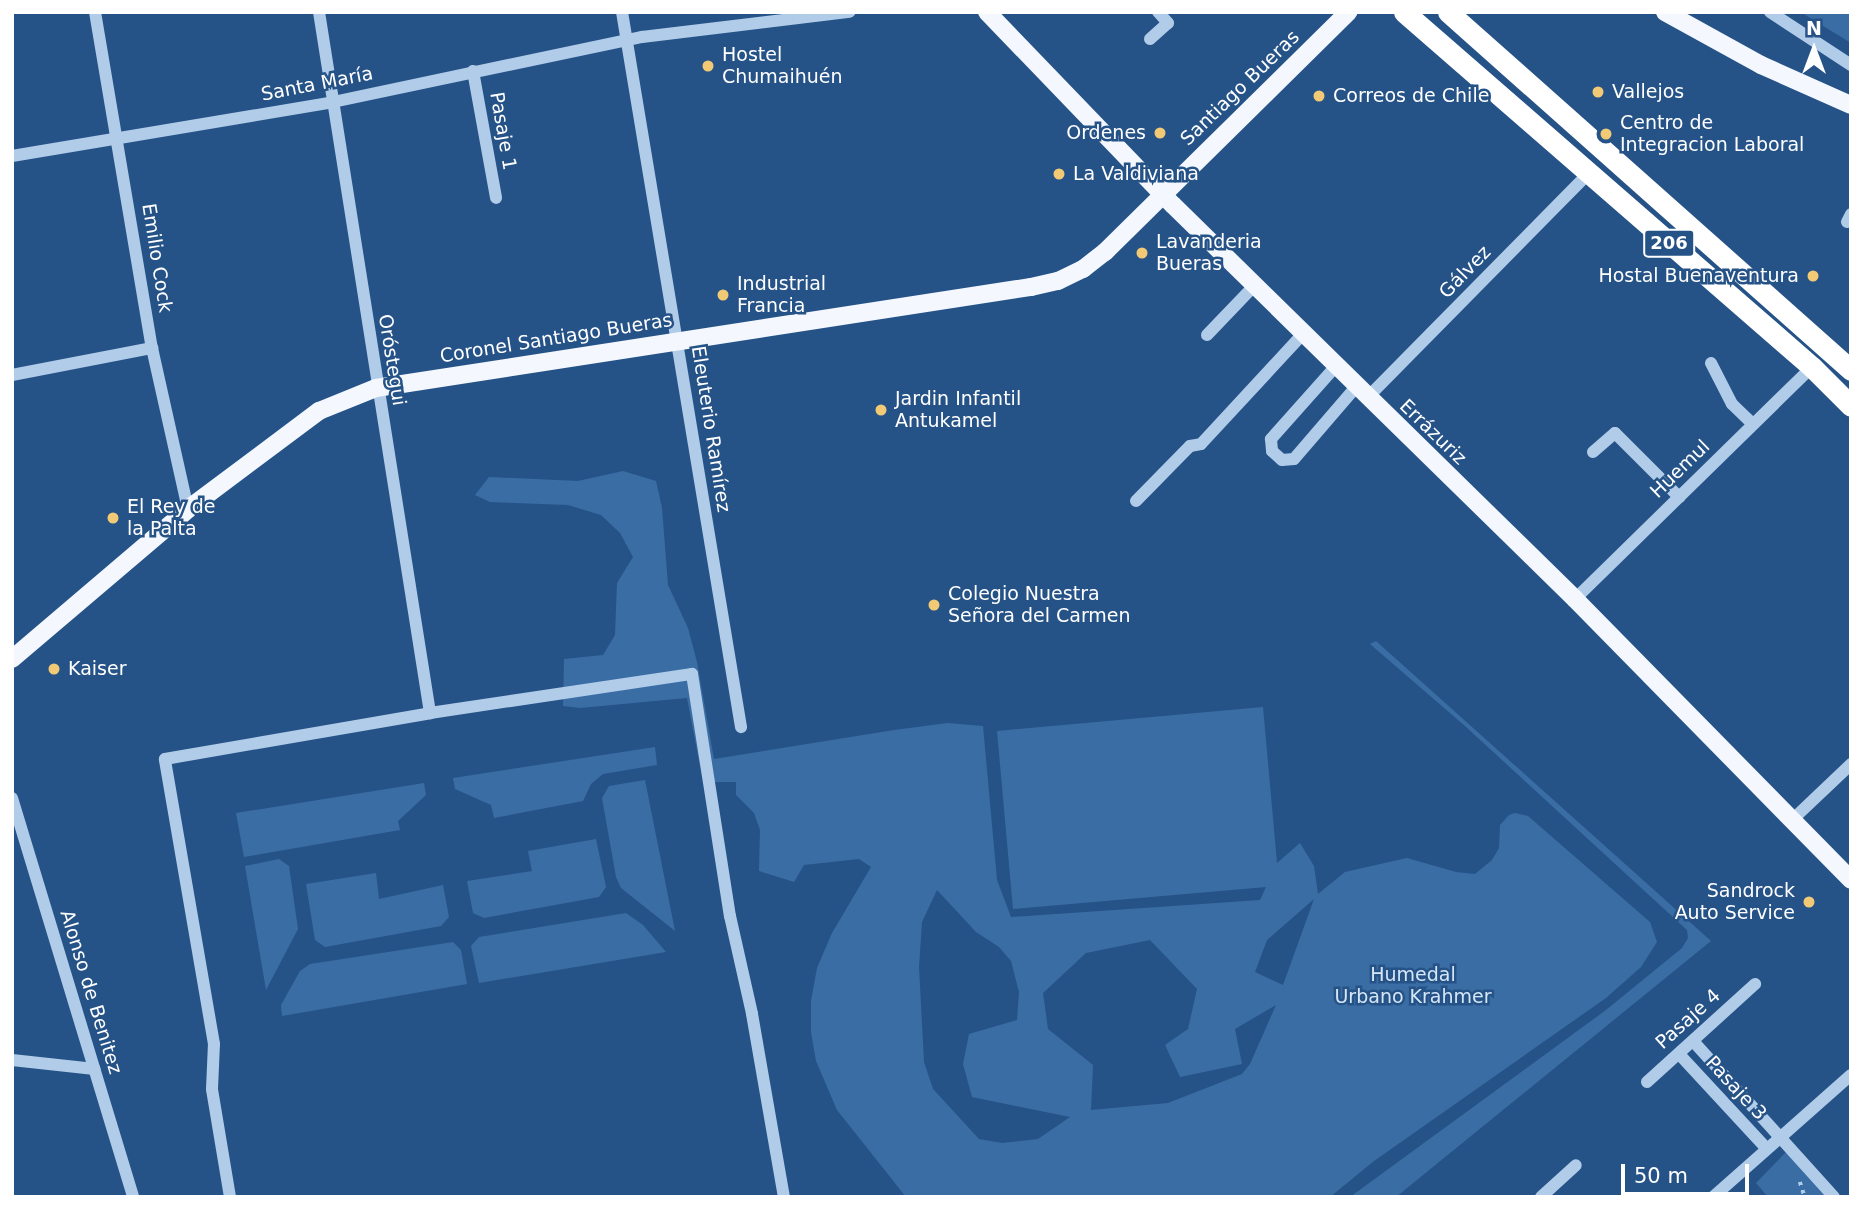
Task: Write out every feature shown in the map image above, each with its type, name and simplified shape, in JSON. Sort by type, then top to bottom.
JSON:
[{"type":"highway","name":"206","points":[[1404,12],[1812,367],[1851,406]]},
{"type":"highway","name":"206","points":[[1448,12],[1851,370]]},
{"type":"main road","name":"Errázuriz","points":[[987,12],[1162,194],[1575,599],[1851,880]]},
{"type":"main road","name":"Santiago Bueras","points":[[1162,194],[1348,12]]},
{"type":"main road","points":[[1665,12],[1761,65],[1851,106]]},
{"type":"main road","name":"Coronel Santiago Bueras","points":[[12,659],[188,509],[319,411],[376,388],[914,306],[1058,281],[1083,269],[1105,252],[1162,194]]},
{"type":"street","name":"Emilio Cock","points":[[95,12],[152,348],[188,509]]},
{"type":"street","name":"Oróstegui","points":[[319,12],[376,388],[430,713]]},
{"type":"street","name":"Eleuterio Ramírez","points":[[622,12],[741,727]]},
{"type":"street","name":"Santa María","points":[[12,156],[333,102],[626,40],[849,12]]},
{"type":"street","points":[[1150,39],[1168,23],[1158,12]]},
{"type":"street","points":[[1770,12],[1851,65]]},
{"type":"street","name":"Pasaje 1","points":[[473,71],[496,198]]},
{"type":"street","name":"Gálvez","points":[[1336,366],[1271,439],[1272,451],[1282,460],[1294,459],[1589,173]]},
{"type":"street","points":[[1207,335],[1254,286]]},
{"type":"street","points":[[1136,501],[1190,446],[1201,444],[1303,334]]},
{"type":"street","points":[[12,375],[152,348]]},
{"type":"street","points":[[1711,363],[1732,404],[1753,424]]},
{"type":"street","name":"Huemul","points":[[1575,599],[1812,367]]},
{"type":"street","points":[[1594,452],[1615,433],[1679,497]]},
{"type":"street","points":[[230,1197],[212,1088],[214,1044],[164,759],[430,713],[692,674],[730,916],[752,1014],[784,1197]]},
{"type":"street","points":[[1791,821],[1851,764]]},
{"type":"street","name":"Alonso de Benitez","points":[[12,798],[133,1197]]},
{"type":"street","name":"Pasaje 4","points":[[1647,1082],[1755,984]]},
{"type":"street","name":"Pasaje 3","points":[[1693,1041],[1834,1197]]},
{"type":"street","name":"Pasaje 3","points":[[1679,1054],[1765,1147]]},
{"type":"street","points":[[12,1060],[95,1069]]},
{"type":"street","points":[[1713,1197],[1765,1147],[1851,1075]]},
{"type":"street","points":[[1541,1197],[1576,1165]]},
{"type":"green space","points":[[1801,12],[1851,12],[1851,43],[1815,21]]},
{"type":"green space","name":"Humedal Urbano Krahmer","points":[[623,471],[656,481],[662,508],[668,585],[688,628],[697,662],[714,759],[948,723],[983,726],[997,880],[1011,917],[1260,900],[1266,887],[1013,909],[997,731],[1263,707],[1277,863],[1300,843],[1314,866],[1318,894],[1345,872],[1407,858],[1456,872],[1475,874],[1492,860],[1499,848],[1500,825],[1509,815],[1515,813],[1528,816],[1650,922],[1657,942],[1641,967],[1606,998],[1374,1161],[1330,1197],[906,1197],[837,1110],[816,1061],[811,1032],[811,1001],[817,968],[832,933],[871,867],[859,859],[804,865],[794,882],[759,871],[760,830],[754,813],[736,795],[736,782],[703,782],[687,698],[580,708],[563,706],[564,659],[603,655],[615,635],[617,583],[633,557],[620,533],[601,515],[568,505],[490,502],[475,495],[489,477],[578,481]],"holes":[[[937,890],[976,932],[999,947],[1011,961],[1019,992],[1017,1020],[969,1034],[963,1064],[972,1097],[1070,1117],[1038,1139],[1002,1143],[979,1139],[933,1089],[924,1062],[919,967],[922,922]],[[1314,899],[1283,985],[1255,972],[1267,940]],[[1150,940],[1197,989],[1188,1029],[1165,1045],[1180,1077],[1242,1064],[1235,1029],[1276,1005],[1250,1064],[1242,1074],[1168,1103],[1091,1110],[1093,1065],[1048,1029],[1043,993],[1086,953]]]},
{"type":"green space","points":[[1376,641],[1711,941],[1396,1197],[1350,1197],[1606,1010],[1682,948],[1688,938],[1687,930],[1465,726],[1370,644]]},
{"type":"green space","points":[[655,747],[657,765],[603,774],[591,784],[583,801],[494,818],[491,805],[455,789],[453,778]]},
{"type":"green space","points":[[645,780],[675,931],[621,888],[616,877],[602,798],[609,786]]},
{"type":"green space","points":[[424,783],[426,795],[398,821],[400,830],[244,857],[236,813]]},
{"type":"green space","points":[[596,839],[606,887],[599,897],[484,918],[473,913],[467,881],[532,871],[528,851]]},
{"type":"green space","points":[[279,859],[289,866],[298,929],[266,990],[245,866]]},
{"type":"green space","points":[[376,873],[379,899],[443,885],[449,917],[441,926],[325,947],[315,940],[306,884]]},
{"type":"green space","points":[[626,913],[643,925],[666,952],[479,983],[471,946],[479,937]]},
{"type":"green space","points":[[453,942],[461,950],[467,984],[282,1016],[281,1005],[300,971],[310,964]]},
{"type":"green space","points":[[1786,1152],[1827,1197],[1768,1197],[1756,1183]]},
{"type":"place","name":"Hostel Chumaihuén","points":[[708,66]]},
{"type":"place","name":"Vallejos","points":[[1598,92]]},
{"type":"place","name":"Correos de Chile","points":[[1319,96]]},
{"type":"place","name":"Ordenes","points":[[1160,133]]},
{"type":"place","name":"Centro de Integracion Laboral","points":[[1606,134]]},
{"type":"place","name":"La Valdiviana","points":[[1059,174]]},
{"type":"place","name":"Lavanderia Bueras","points":[[1142,253]]},
{"type":"place","name":"Hostal Buenaventura","points":[[1813,276]]},
{"type":"place","name":"Industrial Francia","points":[[723,295]]},
{"type":"place","name":"Jardin Infantil Antukamel","points":[[881,410]]},
{"type":"place","name":"El Rey de la Palta","points":[[113,518]]},
{"type":"place","name":"Colegio Nuestra Señora del Carmen","points":[[934,605]]},
{"type":"place","name":"Kaiser","points":[[54,669]]},
{"type":"place","name":"Sandrock Auto Service","points":[[1809,902]]}]
